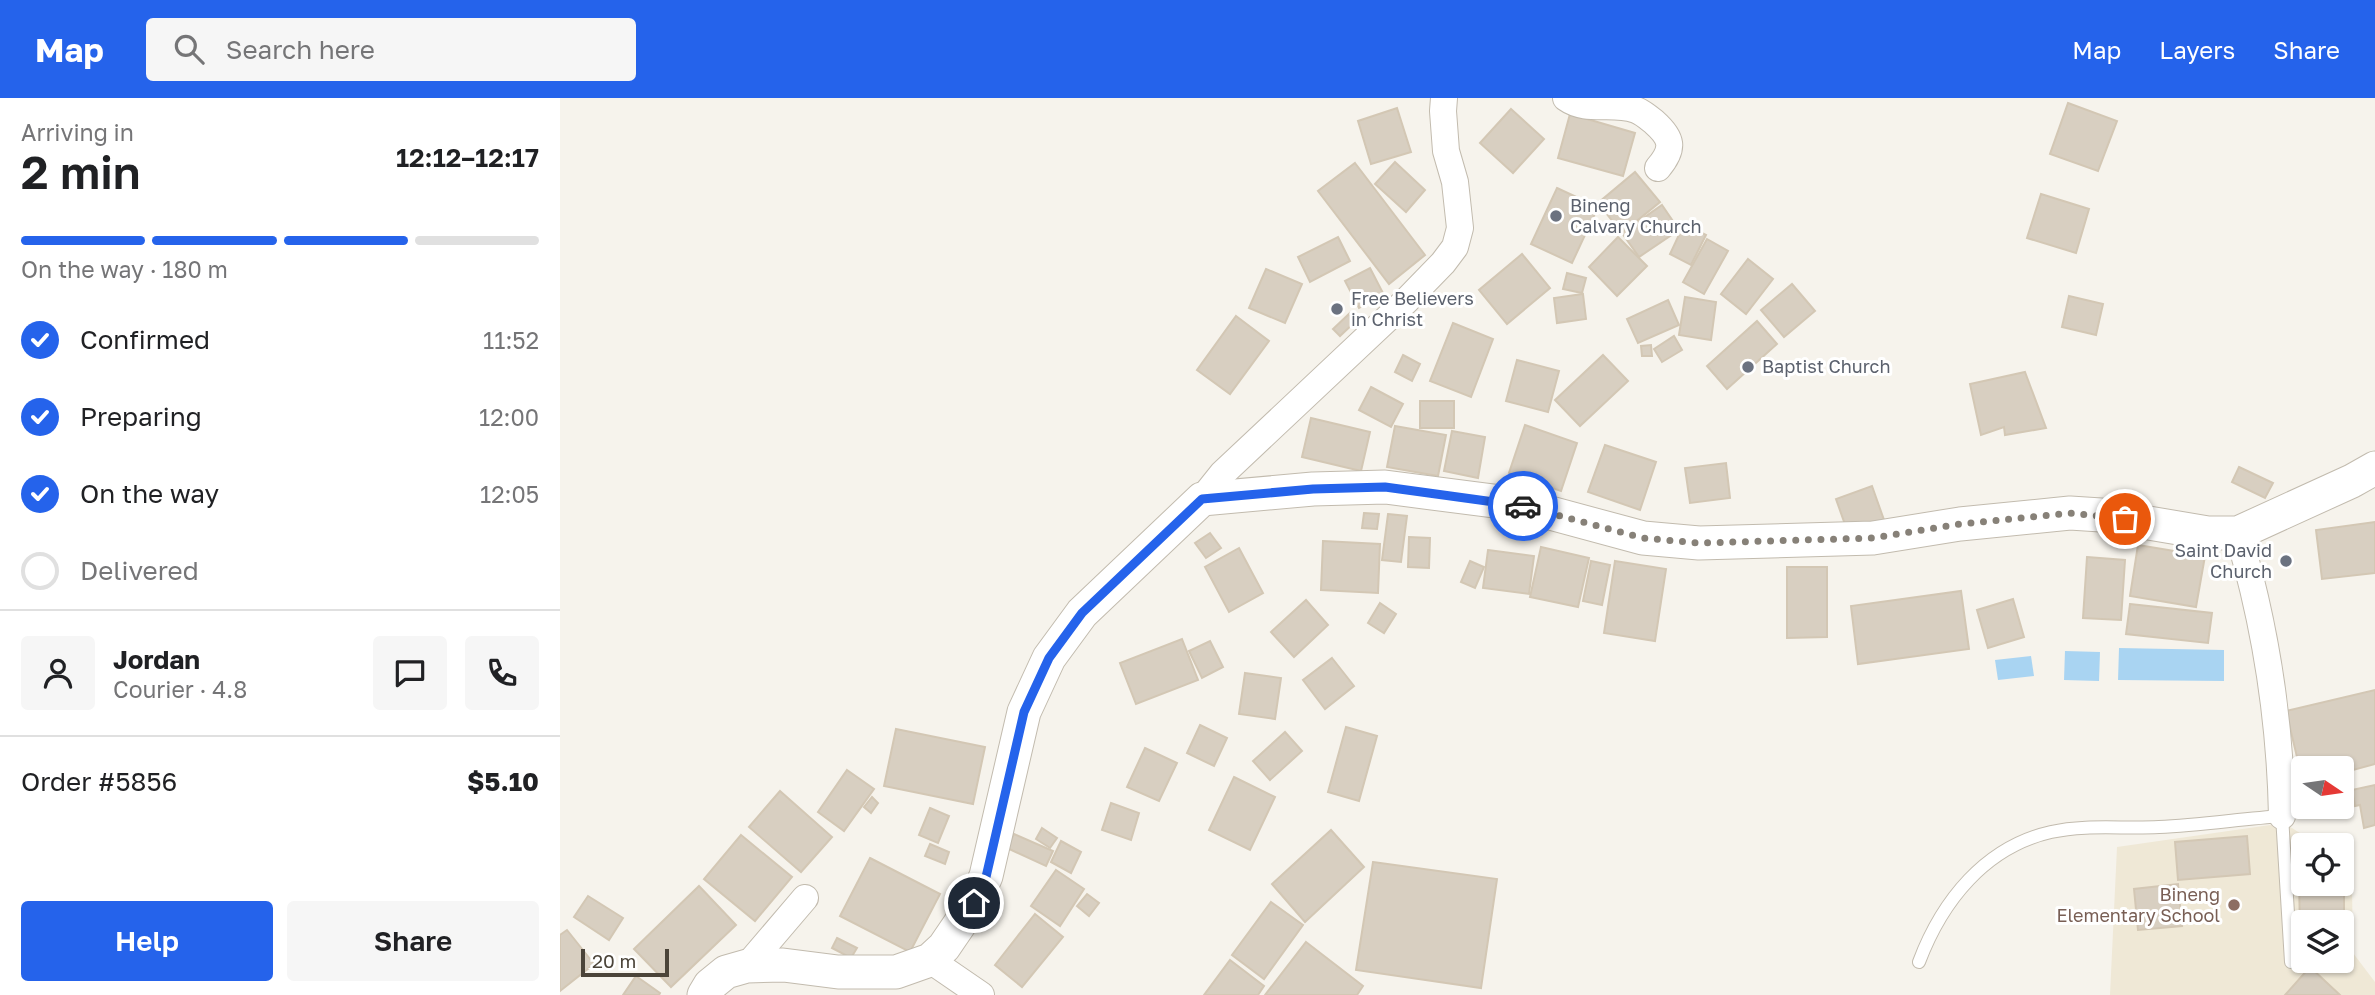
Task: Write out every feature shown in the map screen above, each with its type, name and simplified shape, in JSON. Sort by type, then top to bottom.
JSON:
[{"type":"street","points":[[704,995],[710,985],[726,972],[747,966],[783,965],[838,972],[896,972],[930,960],[944,947],[961,923],[986,877],[1024,712],[1049,658],[1082,613],[1202,499],[1222,474],[1407,300],[1455,247],[1460,217],[1455,182],[1446,151],[1444,98]]},
{"type":"street","points":[[1566,98],[1592,107],[1636,110],[1651,120],[1666,133],[1669,141],[1667,157],[1658,167]]},
{"type":"street","points":[[1202,499],[1313,489],[1385,487],[1517,504],[1643,538],[1699,543],[1873,538],[1960,524],[2070,513],[2101,515],[2207,533],[2238,533],[2375,468]]},
{"type":"street","points":[[2238,533],[2256,593],[2277,712],[2282,816]]},
{"type":"street","points":[[747,966],[805,898]]},
{"type":"street","points":[[930,960],[981,995]]},
{"type":"lane","points":[[1919,962],[1928,937],[1959,889],[1996,856],[2038,836],[2077,828],[2160,827],[2282,816],[2291,962]]},
{"type":"shaded area","name":"Bineng Elementary School","points":[[2284,823],[2300,833],[2291,833],[2291,896],[2352,896],[2352,910],[2291,910],[2291,973],[2354,973],[2354,954],[2375,982],[2375,995],[2110,995],[2117,847]]},
{"type":"water","points":[[2119,648],[2224,650],[2224,681],[2118,680]]},
{"type":"water","points":[[2065,651],[2100,652],[2099,681],[2064,680]]},
{"type":"water","points":[[2031,656],[2034,676],[1998,680],[1995,660]]},
{"type":"building","points":[[2068,103],[2117,121],[2098,171],[2050,154]]},
{"type":"building","points":[[1397,108],[1411,152],[1371,164],[1358,121]]},
{"type":"building","points":[[1511,109],[1544,139],[1513,173],[1480,143]]},
{"type":"building","points":[[1570,114],[1635,133],[1623,176],[1558,158]]},
{"type":"building","points":[[1395,162],[1425,190],[1406,212],[1375,184]]},
{"type":"building","points":[[1355,163],[1425,255],[1389,284],[1318,191]]},
{"type":"building","points":[[1635,172],[1660,202],[1622,233],[1598,203]]},
{"type":"building","points":[[1557,188],[1598,207],[1572,263],[1531,244]]},
{"type":"building","points":[[2041,194],[2089,209],[2076,253],[2027,238]]},
{"type":"building","points":[[1662,205],[1679,230],[1639,257],[1622,233]]},
{"type":"building","points":[[1684,224],[1706,235],[1691,265],[1670,254]]},
{"type":"building","points":[[1338,237],[1350,261],[1310,282],[1298,257]]},
{"type":"building","points":[[1618,237],[1647,266],[1617,296],[1589,267]]},
{"type":"building","points":[[1707,239],[1728,251],[1704,294],[1683,282]]},
{"type":"building","points":[[1522,254],[1550,288],[1507,324],[1479,290]]},
{"type":"building","points":[[1748,259],[1773,279],[1746,314],[1721,294]]},
{"type":"building","points":[[1370,268],[1384,295],[1359,308],[1345,281]]},
{"type":"building","points":[[1266,269],[1302,284],[1285,323],[1249,308]]},
{"type":"building","points":[[1567,273],[1586,278],[1582,293],[1563,289]]},
{"type":"building","points":[[1792,284],[1815,311],[1784,337],[1761,310]]},
{"type":"building","points":[[1583,294],[1586,319],[1557,323],[1554,298]]},
{"type":"building","points":[[2069,296],[2103,304],[2096,335],[2062,327]]},
{"type":"building","points":[[1685,297],[1716,302],[1711,340],[1679,335]]},
{"type":"building","points":[[1668,300],[1679,325],[1638,343],[1627,319]]},
{"type":"building","points":[[1350,313],[1357,320],[1340,336],[1333,329]]},
{"type":"building","points":[[1236,316],[1269,341],[1230,394],[1197,370]]},
{"type":"building","points":[[1757,321],[1777,344],[1727,389],[1707,366]]},
{"type":"building","points":[[1453,323],[1493,339],[1471,397],[1430,381]]},
{"type":"building","points":[[1674,336],[1682,350],[1662,362],[1654,349]]},
{"type":"building","points":[[1651,345],[1652,356],[1642,356],[1641,346]]},
{"type":"building","points":[[1403,355],[1420,364],[1412,381],[1395,372]]},
{"type":"building","points":[[1603,355],[1628,381],[1580,426],[1555,400]]},
{"type":"building","points":[[1517,360],[1559,371],[1548,412],[1506,401]]},
{"type":"building","points":[[2025,372],[2046,428],[2005,435],[2004,427],[1981,435],[1970,384]]},
{"type":"building","points":[[1371,387],[1403,404],[1391,427],[1359,410]]},
{"type":"building","points":[[1420,401],[1454,401],[1454,428],[1420,428]]},
{"type":"building","points":[[1311,418],[1370,432],[1361,471],[1302,457]]},
{"type":"building","points":[[1525,425],[1577,443],[1561,491],[1509,473]]},
{"type":"building","points":[[1395,426],[1446,435],[1438,476],[1387,467]]},
{"type":"building","points":[[1452,431],[1485,437],[1478,478],[1444,471]]},
{"type":"building","points":[[1605,445],[1656,462],[1640,510],[1588,492]]},
{"type":"building","points":[[1726,463],[1730,498],[1690,503],[1685,468]]},
{"type":"building","points":[[2239,467],[2273,483],[2265,498],[2232,482]]},
{"type":"building","points":[[1872,486],[1884,520],[1848,533],[1836,499]]},
{"type":"building","points":[[1364,513],[1379,514],[1377,529],[1362,528]]},
{"type":"building","points":[[1388,514],[1407,516],[1401,562],[1382,560]]},
{"type":"building","points":[[2375,522],[2375,573],[2322,579],[2316,530]]},
{"type":"building","points":[[1210,533],[1221,548],[1206,558],[1195,543]]},
{"type":"building","points":[[1409,537],[1430,538],[1429,568],[1408,567]]},
{"type":"building","points":[[1323,541],[1380,544],[1378,593],[1321,590]]},
{"type":"building","points":[[2138,545],[2205,556],[2196,607],[2130,596]]},
{"type":"building","points":[[1541,547],[1589,558],[1578,607],[1530,597]]},
{"type":"building","points":[[1239,548],[1263,593],[1229,612],[1205,567]]},
{"type":"building","points":[[1488,550],[1534,556],[1529,594],[1483,588]]},
{"type":"building","points":[[2087,557],[2125,560],[2121,620],[2083,618]]},
{"type":"building","points":[[1470,561],[1484,567],[1475,588],[1461,582]]},
{"type":"building","points":[[1591,561],[1610,565],[1602,605],[1583,601]]},
{"type":"building","points":[[1615,561],[1666,569],[1655,641],[1604,633]]},
{"type":"building","points":[[1787,567],[1827,567],[1827,637],[1787,638]]},
{"type":"building","points":[[1961,591],[1969,649],[1858,664],[1851,606]]},
{"type":"building","points":[[2013,599],[2024,637],[1988,648],[1977,610]]},
{"type":"building","points":[[1306,600],[1328,625],[1294,657],[1271,632]]},
{"type":"building","points":[[1380,603],[1396,614],[1384,633],[1368,623]]},
{"type":"building","points":[[2130,604],[2212,613],[2208,643],[2126,634]]},
{"type":"building","points":[[1182,639],[1198,680],[1136,704],[1120,663]]},
{"type":"building","points":[[1210,641],[1223,667],[1202,678],[1189,651]]},
{"type":"building","points":[[1332,658],[1354,686],[1325,709],[1303,680]]},
{"type":"building","points":[[1245,673],[1281,678],[1275,719],[1239,714]]},
{"type":"building","points":[[2375,690],[2375,764],[2354,770],[2354,756],[2297,756],[2286,711]]},
{"type":"building","points":[[1200,725],[1227,738],[1214,766],[1187,753]]},
{"type":"building","points":[[1346,727],[1377,736],[1359,801],[1328,792]]},
{"type":"building","points":[[896,729],[985,747],[973,804],[884,786]]},
{"type":"building","points":[[1285,732],[1302,751],[1270,780],[1253,761]]},
{"type":"building","points":[[1145,748],[1177,763],[1159,801],[1127,787]]},
{"type":"building","points":[[847,770],[874,789],[844,831],[818,812]]},
{"type":"building","points":[[1234,777],[1275,797],[1250,850],[1209,830]]},
{"type":"building","points":[[2375,785],[2375,825],[2364,828],[2360,805],[2355,806],[2354,790]]},
{"type":"building","points":[[780,791],[832,837],[801,872],[749,827]]},
{"type":"building","points":[[872,797],[878,803],[871,813],[864,807]]},
{"type":"building","points":[[1111,803],[1139,813],[1131,840],[1102,830]]},
{"type":"building","points":[[930,808],[949,816],[938,843],[919,835]]},
{"type":"building","points":[[1042,828],[1057,838],[1050,848],[1036,839]]},
{"type":"building","points":[[1331,830],[1364,867],[1305,922],[1272,884]]},
{"type":"building","points":[[1014,834],[1053,851],[1046,866],[1007,848]]},
{"type":"building","points":[[741,835],[792,877],[755,921],[704,879]]},
{"type":"building","points":[[2247,836],[2250,874],[2178,880],[2175,842]]},
{"type":"building","points":[[1061,841],[1081,852],[1071,873],[1051,862]]},
{"type":"building","points":[[930,844],[949,852],[945,864],[925,856]]},
{"type":"building","points":[[870,858],[940,894],[910,952],[840,916]]},
{"type":"building","points":[[1373,862],[1497,879],[1481,988],[1356,970]]},
{"type":"building","points":[[1056,870],[1084,889],[1060,926],[1031,906]]},
{"type":"building","points":[[2178,884],[2182,926],[2138,930],[2134,889]]},
{"type":"building","points":[[699,886],[736,925],[671,987],[634,949]]},
{"type":"building","points":[[1087,894],[1099,903],[1089,916],[1077,906]]},
{"type":"building","points":[[588,896],[623,918],[609,940],[574,917]]},
{"type":"building","points":[[2299,896],[2344,896],[2344,910],[2300,910]]},
{"type":"building","points":[[1271,902],[1303,925],[1264,979],[1232,955]]},
{"type":"building","points":[[1035,914],[1063,937],[1022,987],[995,965]]},
{"type":"building","points":[[567,930],[594,964],[560,991],[560,935]]},
{"type":"building","points":[[837,938],[857,948],[851,958],[832,948]]},
{"type":"building","points":[[1306,942],[1363,986],[1357,995],[1265,995]]},
{"type":"building","points":[[1230,960],[1264,986],[1258,995],[1204,995]]},
{"type":"building","points":[[2305,973],[2316,973],[2340,995],[2285,995]]},
{"type":"building","points":[[636,976],[660,993],[659,995],[623,995]]},
{"type":"way so far","points":[[1523,506],[1643,538],[1664,542],[1699,543],[1873,538],[1960,524],[2070,513],[2125,519]]},
{"type":"place","name":"Bineng Calvary Church","points":[[1556,216]]},
{"type":"place","name":"Free Believers in Christ","points":[[1337,309]]},
{"type":"place","name":"Baptist Church","points":[[1748,367]]},
{"type":"place","name":"Saint David Church","points":[[2286,561]]},
{"type":"place","name":"Bineng Elementary School","points":[[2234,905]]},
{"type":"route","points":[[974,903],[986,877],[1024,712],[1049,658],[1082,613],[1202,499],[1313,489],[1385,487],[1523,506]]}]
